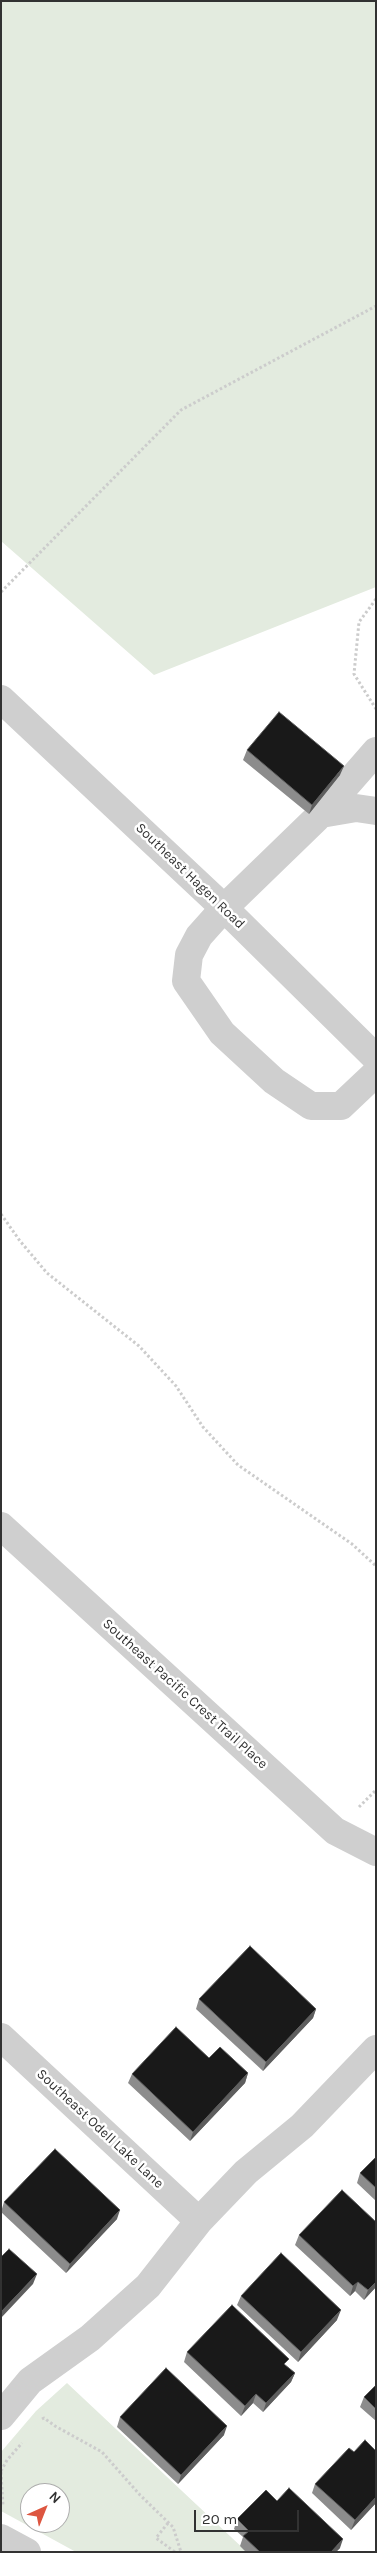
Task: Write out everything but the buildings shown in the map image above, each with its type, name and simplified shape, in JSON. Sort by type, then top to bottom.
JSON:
[{"type":"street","name":"Southeast Hagen Road","points":[[1,699],[224,908],[376,1058]]},
{"type":"street","points":[[376,751],[321,814],[224,908],[199,936],[188,955],[186,981],[222,1032],[274,1081],[311,1106],[341,1106],[376,1073]]},
{"type":"street","points":[[321,814],[356,808],[376,810]]},
{"type":"street","name":"Southeast Pacific Crest Trail Place","points":[[1,1526],[336,1831],[376,1852]]},
{"type":"street","name":"Southeast Odell Lake Lane","points":[[1,2037],[199,2221]]},
{"type":"street","points":[[1,2416],[30,2381],[90,2338],[148,2286],[199,2221],[246,2172],[302,2126],[376,2049]]},
{"type":"street","points":[[1,2538],[27,2552]]},
{"type":"path","points":[[1,592],[181,410],[376,306]]},
{"type":"path","points":[[376,599],[359,622],[354,674],[376,709]]},
{"type":"path","points":[[1,1214],[20,1241],[47,1273],[139,1346],[176,1386],[203,1426],[238,1465],[352,1544],[376,1566]]},
{"type":"path","points":[[38,2425],[44,2418],[54,2426],[102,2452],[126,2481],[173,2528],[181,2552]]},
{"type":"path","points":[[1,2510],[4,2498],[1,2471],[7,2460],[25,2439]]},
{"type":"path","points":[[168,2523],[156,2538],[175,2552]]},
{"type":"shaded area","points":[[1,1],[376,1],[376,587],[154,675],[1,541]]},
{"type":"shaded area","points":[[67,2383],[247,2552],[76,2552],[41,2533],[70,2533],[70,2483],[20,2483],[20,2521],[1,2511],[1,2452],[36,2411]]}]
